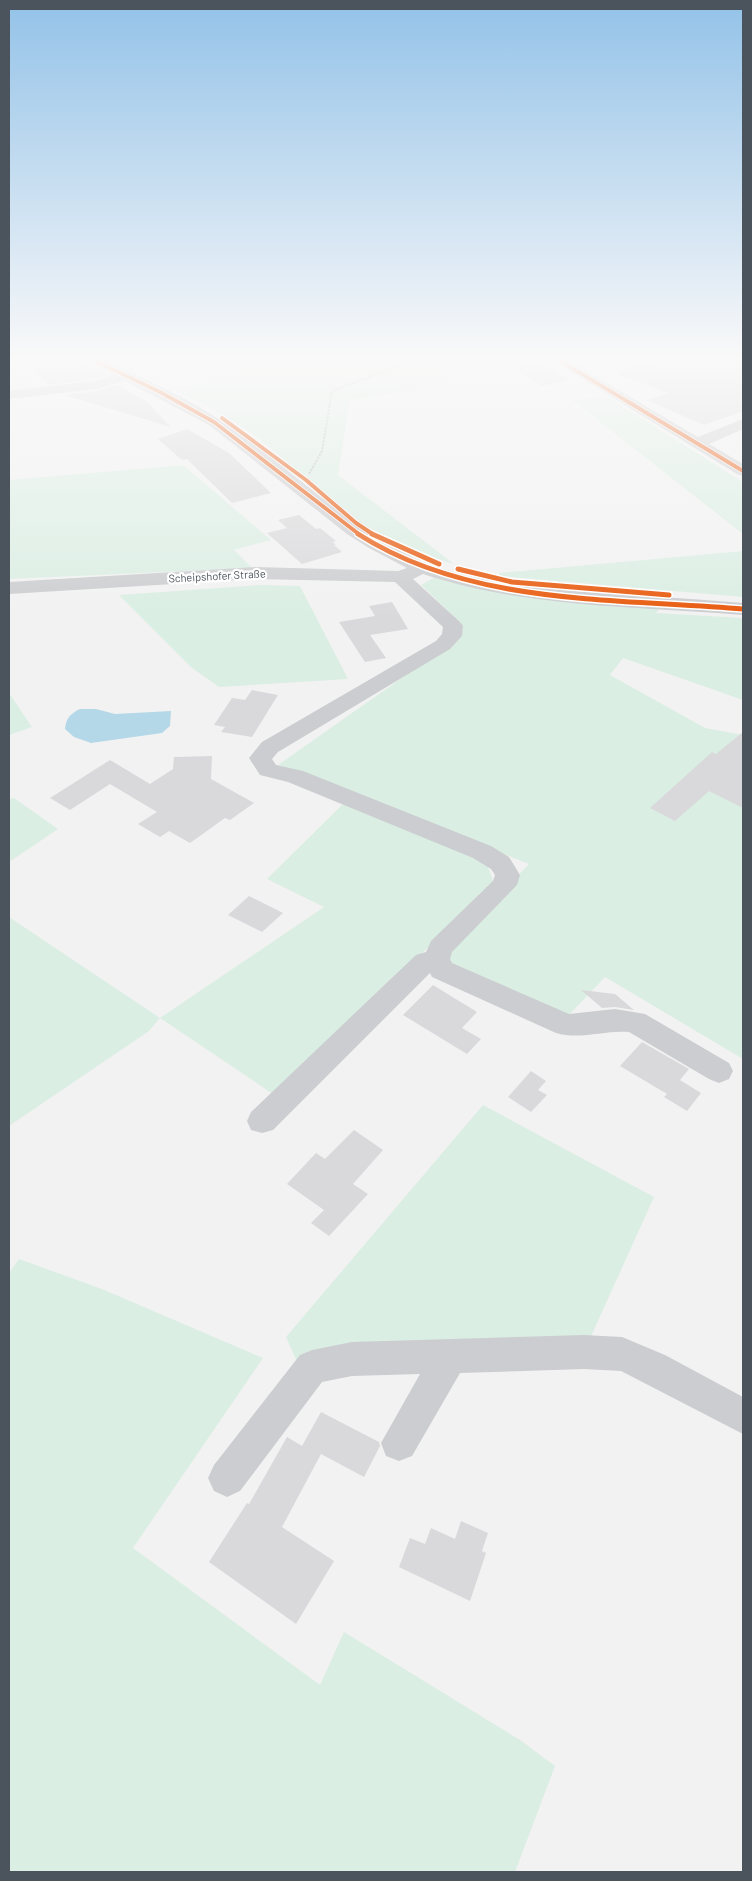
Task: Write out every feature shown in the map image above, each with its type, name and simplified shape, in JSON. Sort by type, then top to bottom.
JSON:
[{"type":"street","points":[[243,444],[352,532],[398,558],[422,567],[474,582],[532,593],[743,609]]},
{"type":"street","points":[[698,444],[743,471]]},
{"type":"street","name":"Scheipshofer Straße","points":[[9,588],[256,573],[400,577],[411,575],[422,567]]},
{"type":"street","points":[[262,1121],[425,962],[436,958],[440,948],[504,885],[508,875],[500,863],[482,852],[295,776],[268,770],[260,758],[270,747],[443,645],[452,636],[453,626],[400,577]]},
{"type":"street","points":[[436,958],[442,970],[566,1024],[583,1026],[615,1020],[635,1022],[719,1071]]},
{"type":"street","points":[[227,1478],[312,1367],[352,1359],[584,1352],[622,1354],[653,1367],[743,1416]]},
{"type":"street","points":[[399,1443],[450,1356]]},
{"type":"path","points":[[306,480],[322,451],[323,444]]},
{"type":"green space","points":[[265,444],[343,444],[338,475],[454,564],[405,546],[360,522]]},
{"type":"green space","points":[[628,444],[682,444],[743,482],[743,534]]},
{"type":"green space","points":[[183,465],[271,540],[234,550],[252,568],[9,579],[9,480]]},
{"type":"green space","points":[[743,551],[743,597],[498,576],[500,573]]},
{"type":"green space","points":[[435,577],[490,590],[546,599],[659,609],[656,613],[743,618],[743,700],[623,658],[610,675],[705,728],[743,735],[743,1059],[605,977],[566,1018],[448,964],[450,948],[529,864],[278,765],[456,640],[463,630],[460,622],[421,585]]},
{"type":"green space","points":[[259,585],[300,586],[348,679],[219,687],[192,668],[119,595]]},
{"type":"green space","points":[[9,693],[32,727],[9,735]]},
{"type":"green space","points":[[14,798],[58,829],[9,862],[9,799]]},
{"type":"green space","points":[[344,803],[487,864],[494,883],[276,1096],[160,1018],[324,907],[267,879]]},
{"type":"green space","points":[[9,917],[160,1018],[149,1031],[9,1126]]},
{"type":"green space","points":[[483,1105],[654,1197],[588,1343],[298,1364],[286,1337]]},
{"type":"green space","points":[[19,1259],[102,1289],[263,1358],[133,1548],[320,1685],[344,1632],[520,1740],[555,1766],[515,1872],[9,1872],[9,1273]]},
{"type":"water","points":[[80,709],[96,709],[115,714],[171,711],[170,726],[162,733],[91,743],[74,737],[65,729],[69,717]]},
{"type":"building","points":[[163,444],[213,444],[229,453],[271,493],[232,503],[187,459],[182,460]]},
{"type":"building","points":[[299,515],[316,529],[320,528],[336,541],[333,542],[336,545],[334,545],[342,552],[302,564],[267,533],[287,528],[278,520]]},
{"type":"building","points":[[392,602],[408,629],[370,635],[386,658],[365,662],[339,622],[375,616],[369,606]]},
{"type":"building","points":[[252,690],[278,695],[252,737],[221,732],[225,727],[214,725],[232,698],[245,700]]},
{"type":"building","points":[[743,732],[743,808],[709,791],[675,821],[650,808],[712,752],[716,754]]},
{"type":"building","points":[[212,756],[211,779],[254,803],[230,820],[225,818],[190,843],[169,831],[160,837],[138,824],[157,812],[110,784],[70,810],[50,798],[110,760],[150,784],[173,769],[174,757]]},
{"type":"building","points":[[249,896],[283,913],[262,932],[228,915]]},
{"type":"building","points":[[433,985],[477,1012],[462,1028],[481,1039],[467,1054],[403,1015]]},
{"type":"building","points":[[581,990],[615,994],[634,1010],[615,1007],[602,1008]]},
{"type":"building","points":[[642,1042],[689,1069],[680,1080],[701,1093],[687,1111],[664,1097],[667,1094],[620,1066]]},
{"type":"building","points":[[531,1071],[546,1081],[538,1090],[547,1095],[531,1112],[508,1097]]},
{"type":"building","points":[[354,1130],[383,1150],[353,1184],[368,1194],[329,1236],[311,1223],[324,1210],[287,1184],[316,1153],[325,1159]]},
{"type":"building","points":[[321,1412],[379,1442],[380,1446],[364,1477],[321,1454],[282,1527],[334,1561],[296,1624],[209,1562],[247,1503],[249,1504],[287,1437],[302,1446]]},
{"type":"building","points":[[461,1521],[488,1533],[482,1551],[486,1553],[470,1601],[399,1567],[410,1538],[425,1544],[431,1528],[455,1539]]},
{"type":"cycle path","points":[[244,444],[353,530],[398,557],[447,576],[525,591],[743,609]]},
{"type":"cycle path","points":[[257,444],[306,480],[356,523],[376,536],[439,564]]},
{"type":"cycle path","points":[[698,444],[743,471]]},
{"type":"cycle path","points":[[458,569],[512,582],[669,595]]}]
